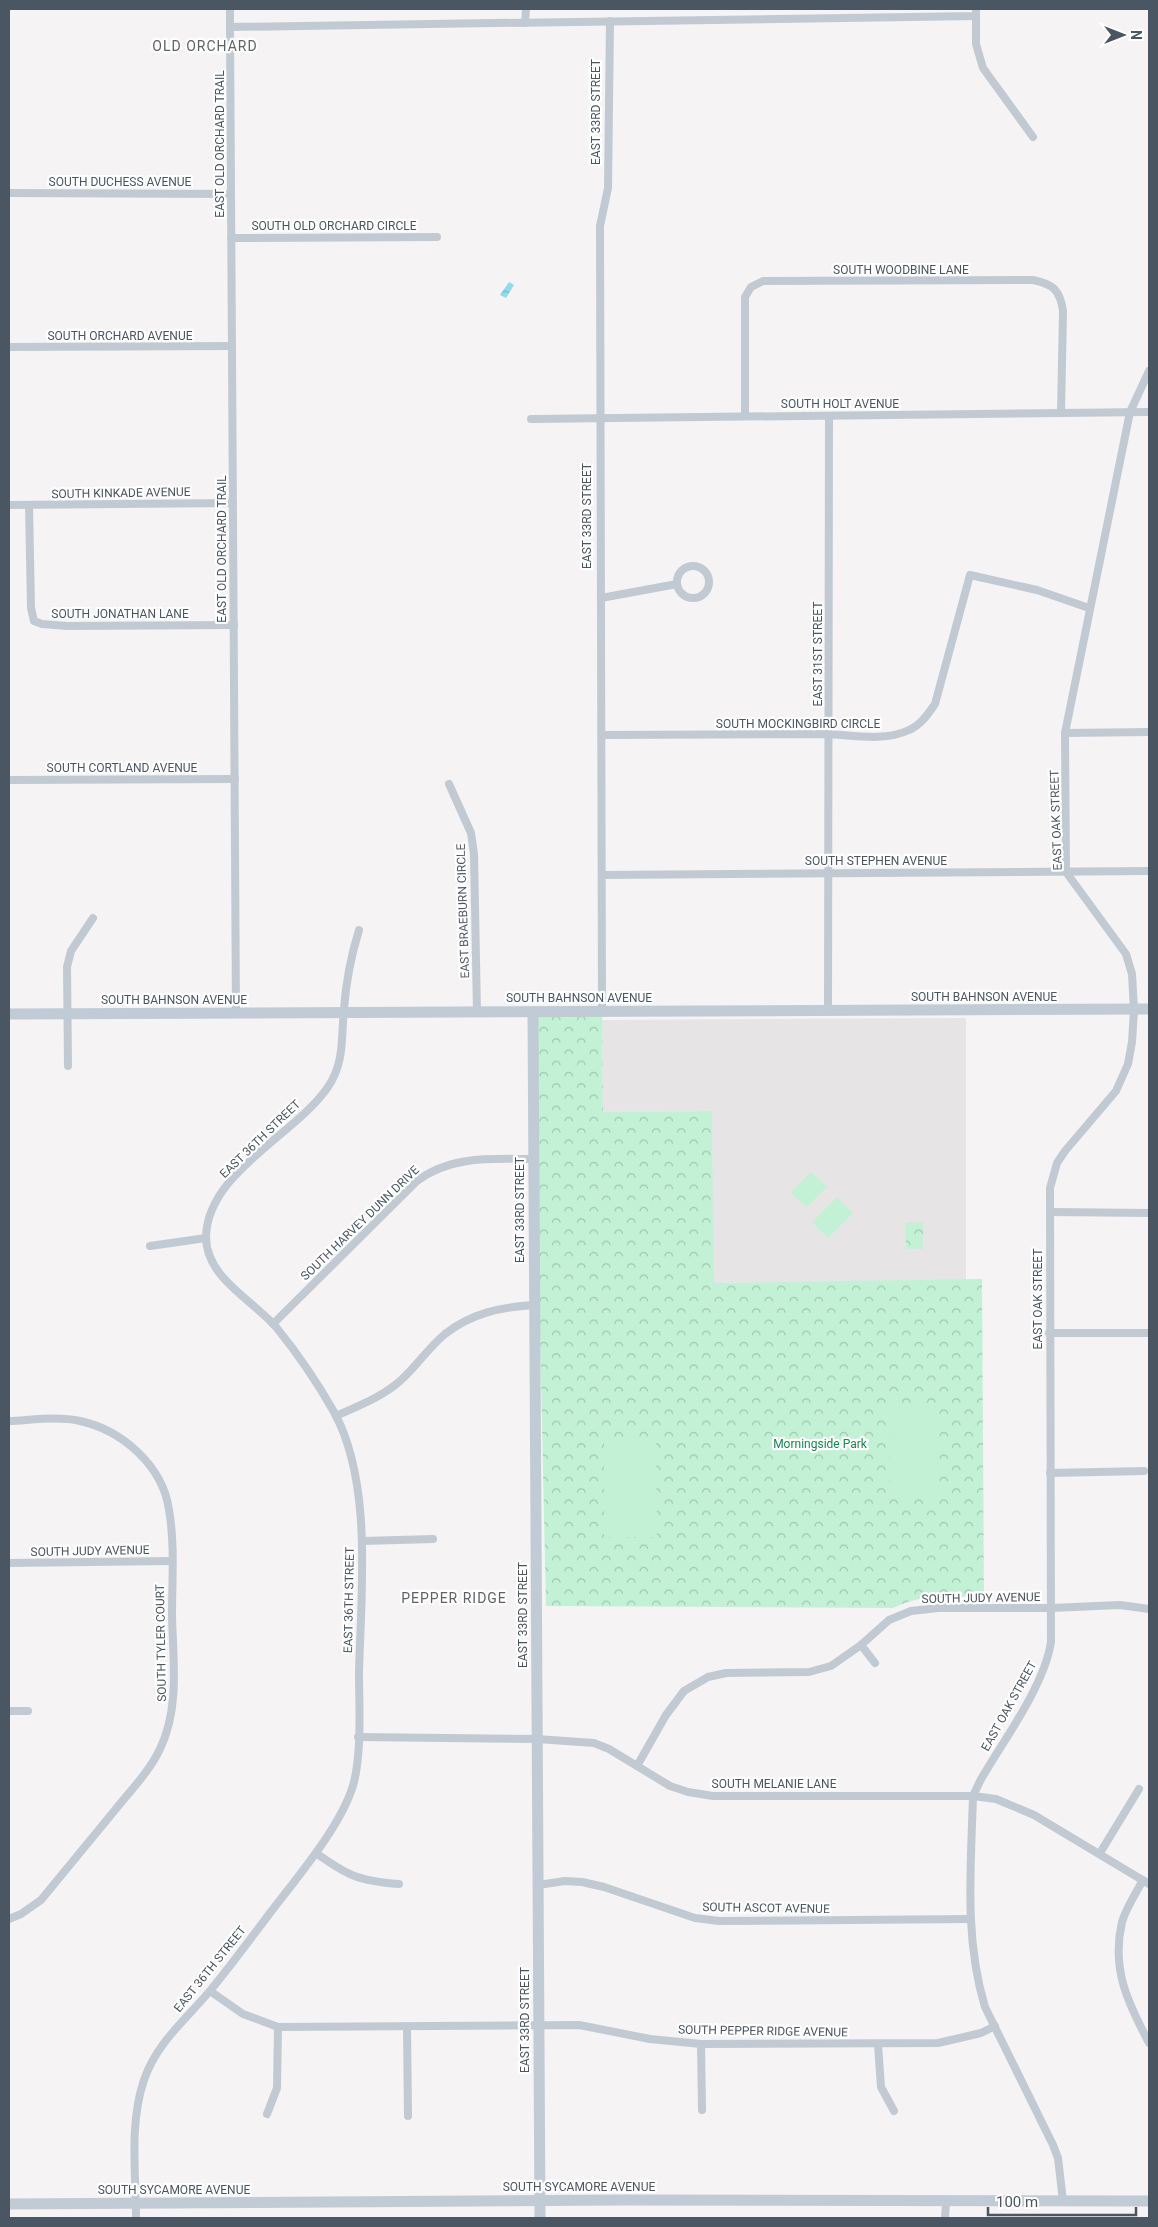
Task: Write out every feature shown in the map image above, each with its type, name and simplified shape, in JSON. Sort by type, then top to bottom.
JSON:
[{"type":"street","name":"EAST OLD ORCHARD TRAIL","points":[[230,9],[236,1013]]},
{"type":"street","points":[[526,9],[526,23]]},
{"type":"street","points":[[230,28],[976,12],[976,44],[983,68],[1033,137]]},
{"type":"street","name":"EAST 33RD STREET","points":[[602,1012],[600,226],[608,188],[610,21]]},
{"type":"street","name":"SOUTH DUCHESS AVENUE","points":[[9,193],[231,194]]},
{"type":"street","name":"SOUTH OLD ORCHARD CIRCLE","points":[[231,238],[437,237]]},
{"type":"street","name":"SOUTH WOODBINE LANE","points":[[745,415],[746,297],[751,288],[762,281],[1033,280],[1046,282],[1061,297],[1063,311],[1061,412]]},
{"type":"street","name":"SOUTH ORCHARD AVENUE","points":[[9,348],[232,346]]},
{"type":"street","name":"EAST OAK STREET","points":[[1063,2202],[1056,2152],[986,2008],[979,1986],[970,1919],[974,1796],[980,1781],[1040,1678],[1048,1660],[1050,1642],[1050,1188],[1057,1163],[1072,1140],[1116,1091],[1123,1078],[1132,1042],[1134,1010],[1132,974],[1126,954],[1066,872],[1065,733],[1130,412],[1149,371]]},
{"type":"street","name":"SOUTH HOLT AVENUE","points":[[531,419],[745,415],[829,416],[1149,412]]},
{"type":"street","name":"EAST 31ST STREET","points":[[828,1011],[830,873],[829,416]]},
{"type":"street","name":"SOUTH KINKADE AVENUE","points":[[9,505],[233,502]]},
{"type":"street","name":"SOUTH JONATHAN LANE","points":[[29,505],[31,608],[34,621],[42,624],[67,626],[234,625]]},
{"type":"street","points":[[692,566],[698,566],[706,572],[710,582],[702,596],[692,598],[682,594],[677,584],[677,579],[682,570],[692,566]]},
{"type":"street","name":"SOUTH MOCKINGBIRD CIRCLE","points":[[602,735],[830,734],[880,737],[893,735],[909,730],[923,720],[935,704],[970,575],[1037,590],[1089,608]]},
{"type":"street","points":[[601,598],[677,584]]},
{"type":"street","points":[[1065,733],[1149,732]]},
{"type":"street","name":"SOUTH CORTLAND AVENUE","points":[[9,780],[235,779]]},
{"type":"street","name":"EAST BRAEBURN CIRCLE","points":[[449,784],[471,832],[474,854],[477,1012]]},
{"type":"street","name":"SOUTH STEPHEN AVENUE","points":[[602,875],[1149,871]]},
{"type":"street","points":[[68,1066],[66,983],[71,951],[93,918]]},
{"type":"street","name":"EAST 36TH STREET","points":[[136,2218],[135,2146],[137,2107],[144,2078],[170,2034],[210,1991],[316,1852],[345,1803],[354,1782],[358,1737],[362,1541],[354,1468],[336,1416],[307,1367],[273,1324],[222,1276],[208,1252],[206,1238],[212,1206],[228,1184],[326,1089],[340,1064],[351,958],[358,930]]},
{"type":"street","name":"SOUTH BAHNSON AVENUE","points":[[9,1014],[1149,1010]]},
{"type":"street","name":"EAST 33RD STREET","points":[[533,1012],[540,2218]]},
{"type":"street","name":"SOUTH HARVEY DUNN DRIVE","points":[[273,1324],[416,1180],[427,1173],[459,1161],[534,1158]]},
{"type":"street","points":[[1050,1212],[1149,1213]]},
{"type":"street","points":[[150,1246],[206,1238]]},
{"type":"street","points":[[336,1416],[388,1390],[444,1335],[463,1322],[497,1308],[534,1305]]},
{"type":"street","points":[[1049,1333],[1149,1333]]},
{"type":"street","name":"SOUTH TYLER COURT","points":[[9,1421],[56,1419],[80,1421],[107,1430],[128,1444],[148,1463],[161,1485],[169,1508],[172,1540],[174,1699],[168,1730],[160,1750],[149,1768],[41,1900],[21,1914],[9,1919]]},
{"type":"street","points":[[1050,1473],[1144,1471]]},
{"type":"street","points":[[362,1541],[434,1539]]},
{"type":"street","name":"SOUTH JUDY AVENUE","points":[[9,1563],[171,1561]]},
{"type":"street","name":"SOUTH JUDY AVENUE","points":[[637,1766],[666,1715],[684,1691],[708,1678],[726,1673],[809,1672],[831,1666],[862,1644],[889,1620],[911,1611],[938,1608],[1050,1608],[1120,1605],[1149,1609]]},
{"type":"street","points":[[862,1644],[875,1663]]},
{"type":"street","points":[[9,1711],[28,1711]]},
{"type":"street","name":"SOUTH MELANIE LANE","points":[[358,1737],[537,1739],[594,1743],[609,1749],[670,1786],[688,1792],[713,1796],[974,1796],[996,1799],[1013,1804],[1100,1853],[1146,1882]]},
{"type":"street","points":[[1100,1853],[1139,1789]]},
{"type":"street","points":[[316,1852],[339,1870],[354,1877],[369,1881],[399,1884]]},
{"type":"street","name":"SOUTH ASCOT AVENUE","points":[[538,1885],[565,1881],[582,1882],[604,1887],[695,1918],[719,1921],[970,1919]]},
{"type":"street","points":[[1146,1882],[1122,1921],[1119,1970],[1132,2010],[1149,2043]]},
{"type":"street","name":"SOUTH PEPPER RIDGE AVENUE","points":[[210,1991],[243,2014],[278,2027],[578,2025],[650,2039],[701,2044],[878,2044],[938,2043],[981,2033],[995,2026]]},
{"type":"street","points":[[267,2114],[277,2088],[278,2027]]},
{"type":"street","points":[[407,2027],[408,2116]]},
{"type":"street","points":[[701,2044],[702,2110]]},
{"type":"street","points":[[878,2044],[881,2087],[894,2111]]},
{"type":"street","name":"SOUTH SYCAMORE AVENUE","points":[[9,2204],[540,2201],[1149,2201]]},
{"type":"street","points":[[946,2202],[946,2218]]},
{"type":"shaded area","points":[[966,1018],[966,1280],[713,1283],[712,1111],[603,1112],[602,1020]]},
{"type":"green space","name":"Morningside Park","points":[[602,1012],[603,1112],[712,1111],[714,1283],[982,1279],[984,1597],[927,1598],[904,1603],[893,1608],[546,1606],[533,1013]]},
{"type":"green space","points":[[811,1172],[827,1187],[807,1207],[791,1193]]},
{"type":"green space","points":[[837,1197],[853,1213],[828,1238],[812,1222]]},
{"type":"green space","points":[[923,1222],[923,1249],[906,1249],[905,1223]]},
{"type":"green space","points":[[939,1406],[940,1497],[890,1497],[889,1407]]},
{"type":"green space","points":[[604,1438],[656,1438],[657,1537],[604,1537]]},
{"type":"water","points":[[509,282],[514,285],[506,298],[500,295]]},
{"type":"district","name":"OLD ORCHARD","points":[[205,46]]},
{"type":"district","name":"PEPPER RIDGE","points":[[454,1598]]}]
